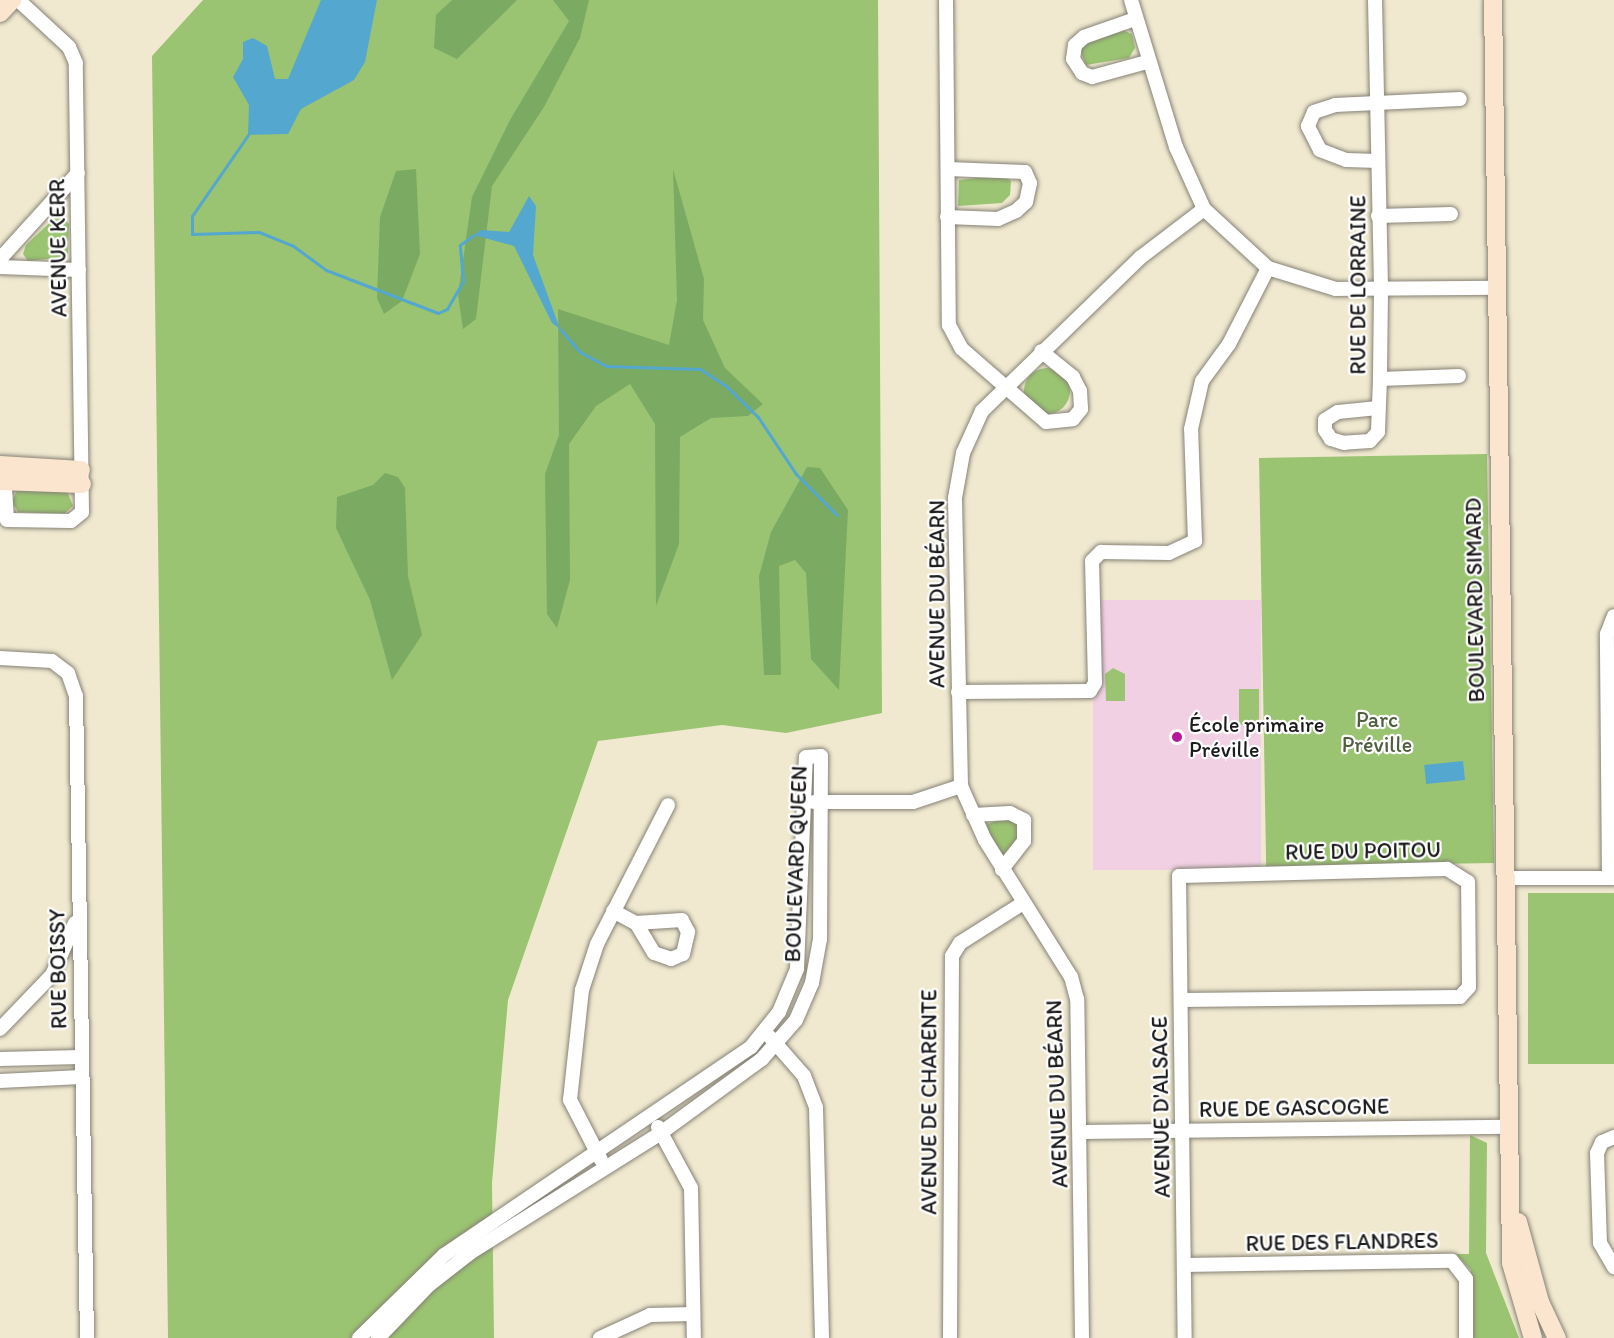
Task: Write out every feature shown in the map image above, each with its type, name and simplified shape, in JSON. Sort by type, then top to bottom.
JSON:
[{"type":"main road","points":[[0,13],[12,0]]},
{"type":"main road","name":"BOULEVARD SIMARD","points":[[1493,0],[1495,288],[1506,878],[1508,1127],[1512,1200],[1511,1263],[1533,1338]]},
{"type":"main road","points":[[2,474],[82,477]]},
{"type":"main road","name":"BOULEVARD SIMARD","points":[[1512,1200],[1540,1302],[1557,1338]]},
{"type":"street","name":"AVENUE KERR","points":[[2,474],[7,520],[78,518],[82,477],[76,63],[69,46],[18,0]]},
{"type":"street","points":[[946,0],[949,325],[962,349],[1007,384],[1046,422],[1073,419],[1081,409],[1080,391],[1073,377],[1041,351]]},
{"type":"street","points":[[1131,0],[1147,62],[1204,209],[1268,268],[1302,282],[1381,292],[1495,288]]},
{"type":"street","name":"RUE DE LORRAINE","points":[[1375,0],[1381,292],[1378,408]]},
{"type":"street","points":[[1135,19],[1084,37],[1075,45],[1073,59],[1082,73],[1092,77],[1147,62]]},
{"type":"street","points":[[1378,161],[1346,160],[1320,150],[1308,126],[1314,112],[1335,105],[1460,99]]},
{"type":"street","points":[[947,217],[998,219],[1016,212],[1026,202],[1030,183],[1025,172],[948,169]]},
{"type":"street","points":[[0,259],[78,173]]},
{"type":"street","name":"AVENUE DU BÉARN","points":[[1082,1338],[1081,1132],[1075,988],[1002,869],[973,815],[961,786],[956,498],[968,442],[982,411],[1041,351],[1141,257],[1204,209]]},
{"type":"street","points":[[1378,216],[1451,214]]},
{"type":"street","points":[[0,267],[79,270]]},
{"type":"street","points":[[958,692],[1090,691],[1095,683],[1092,561],[1101,552],[1169,553],[1195,541],[1191,429],[1202,381],[1229,344],[1268,268]]},
{"type":"street","points":[[1380,379],[1459,376]]},
{"type":"street","points":[[1506,878],[1611,878],[1607,634],[1614,616]]},
{"type":"street","name":"RUE BOISSY","points":[[0,658],[52,661],[69,673],[76,696],[80,1058],[87,1338]]},
{"type":"street","name":"BOULEVARD QUEEN","points":[[359,1338],[406,1287],[487,1225],[652,1118],[751,1047],[764,1031],[779,1012],[797,969],[806,802],[806,757],[812,754],[821,756],[820,939],[813,983],[796,1020],[777,1043],[661,1133],[495,1237],[429,1285],[378,1338]]},
{"type":"street","points":[[806,802],[913,802],[961,786]]},
{"type":"street","points":[[606,1167],[575,1118],[570,1088],[586,973],[613,911],[668,805]]},
{"type":"street","points":[[973,815],[1010,813],[1024,820],[1024,841],[1002,869]]},
{"type":"street","name":"RUE DU POITOU","points":[[1179,876],[1447,870],[1465,876],[1469,889],[1469,987],[1460,997],[1181,1000]]},
{"type":"street","name":"AVENUE D'ALSACE","points":[[1179,876],[1185,1338]]},
{"type":"street","name":"AVENUE DE CHARENTE","points":[[950,1338],[952,956],[960,943],[1023,903]]},
{"type":"street","points":[[613,911],[636,923]]},
{"type":"street","points":[[0,1029],[52,975],[78,916]]},
{"type":"street","points":[[764,1031],[804,1076],[816,1108],[822,1338]]},
{"type":"street","points":[[0,1059],[80,1058]]},
{"type":"street","points":[[0,1081],[81,1077]]},
{"type":"street","points":[[652,1118],[691,1188],[694,1338]]},
{"type":"street","name":"RUE DE GASCOGNE","points":[[1081,1132],[1508,1127]]},
{"type":"street","points":[[1614,1137],[1602,1142],[1597,1153],[1600,1243],[1614,1267]]},
{"type":"street","points":[[487,1225],[495,1237]]},
{"type":"street","name":"RUE DES FLANDRES","points":[[1184,1265],[1452,1261],[1466,1279],[1466,1338]]},
{"type":"street","points":[[600,1338],[650,1316],[693,1314]]},
{"type":"shaded area","name":"École primaire Préville","points":[[1093,600],[1261,600],[1261,870],[1093,870]]},
{"type":"green space","points":[[203,0],[878,0],[882,713],[786,733],[722,725],[598,741],[508,1000],[492,1183],[494,1338],[168,1338],[152,56]]},
{"type":"green space","points":[[452,0],[517,0],[457,59],[434,48],[436,15]]},
{"type":"green space","points":[[553,0],[589,0],[580,38],[544,107],[492,186],[476,319],[463,329],[458,295],[472,197],[510,120],[569,21]]},
{"type":"green space","points":[[1123,30],[1132,34],[1135,48],[1129,58],[1086,65],[1080,50],[1086,42]]},
{"type":"green space","points":[[416,169],[420,254],[402,301],[384,314],[377,298],[380,217],[396,171]]},
{"type":"green space","points":[[673,169],[704,279],[703,320],[725,368],[763,404],[748,416],[711,418],[680,437],[679,544],[656,606],[655,424],[630,384],[596,406],[569,444],[570,580],[557,628],[547,614],[545,474],[559,435],[558,309],[669,345],[677,300]]},
{"type":"green space","points":[[1002,175],[1011,181],[1010,195],[1002,203],[958,206],[959,180]]},
{"type":"green space","points":[[59,214],[69,224],[68,257],[28,261],[23,254],[26,245]]},
{"type":"green space","points":[[1047,368],[1063,375],[1070,391],[1063,407],[1047,414],[1031,407],[1024,391],[1031,375]]},
{"type":"green space","name":"Parc Préville","points":[[1487,454],[1494,863],[1266,867],[1259,458]]},
{"type":"green space","points":[[807,467],[820,468],[848,510],[839,690],[811,659],[806,573],[795,560],[779,566],[781,675],[764,675],[759,576],[771,532]]},
{"type":"green space","points":[[385,473],[398,477],[405,488],[408,576],[422,635],[392,680],[370,600],[336,528],[337,497],[373,485]]},
{"type":"green space","points":[[17,490],[67,491],[73,506],[64,514],[18,512],[12,502]]},
{"type":"green space","points":[[1113,668],[1125,674],[1125,701],[1106,701],[1105,674]]},
{"type":"green space","points":[[1239,689],[1259,689],[1259,725],[1239,725]]},
{"type":"green space","points":[[1007,816],[1019,822],[1020,838],[1002,855],[984,826]]},
{"type":"green space","points":[[1528,893],[1614,893],[1614,1064],[1528,1064]]},
{"type":"green space","points":[[1470,1135],[1487,1143],[1486,1253],[1519,1338],[1473,1338],[1471,1270],[1455,1254],[1469,1254]]},
{"type":"water","points":[[321,0],[377,0],[365,62],[354,80],[301,109],[288,134],[248,135],[249,105],[233,77],[243,59],[243,42],[253,38],[267,46],[275,79],[288,79]]},
{"type":"water","points":[[529,196],[536,206],[533,255],[560,329],[552,323],[514,246],[474,235],[481,230],[509,232]]},
{"type":"water","points":[[1463,761],[1465,780],[1426,784],[1424,765]]},
{"type":"waterway","points":[[248,135],[192,216],[192,234],[259,232],[292,245],[326,270],[438,313],[447,309],[463,281],[460,245],[474,235]]},
{"type":"waterway","points":[[560,329],[580,352],[606,366],[700,369],[726,386],[758,417],[796,474],[837,515]]},
{"type":"place","name":"École primaire Préville","points":[[1177,737]]}]
